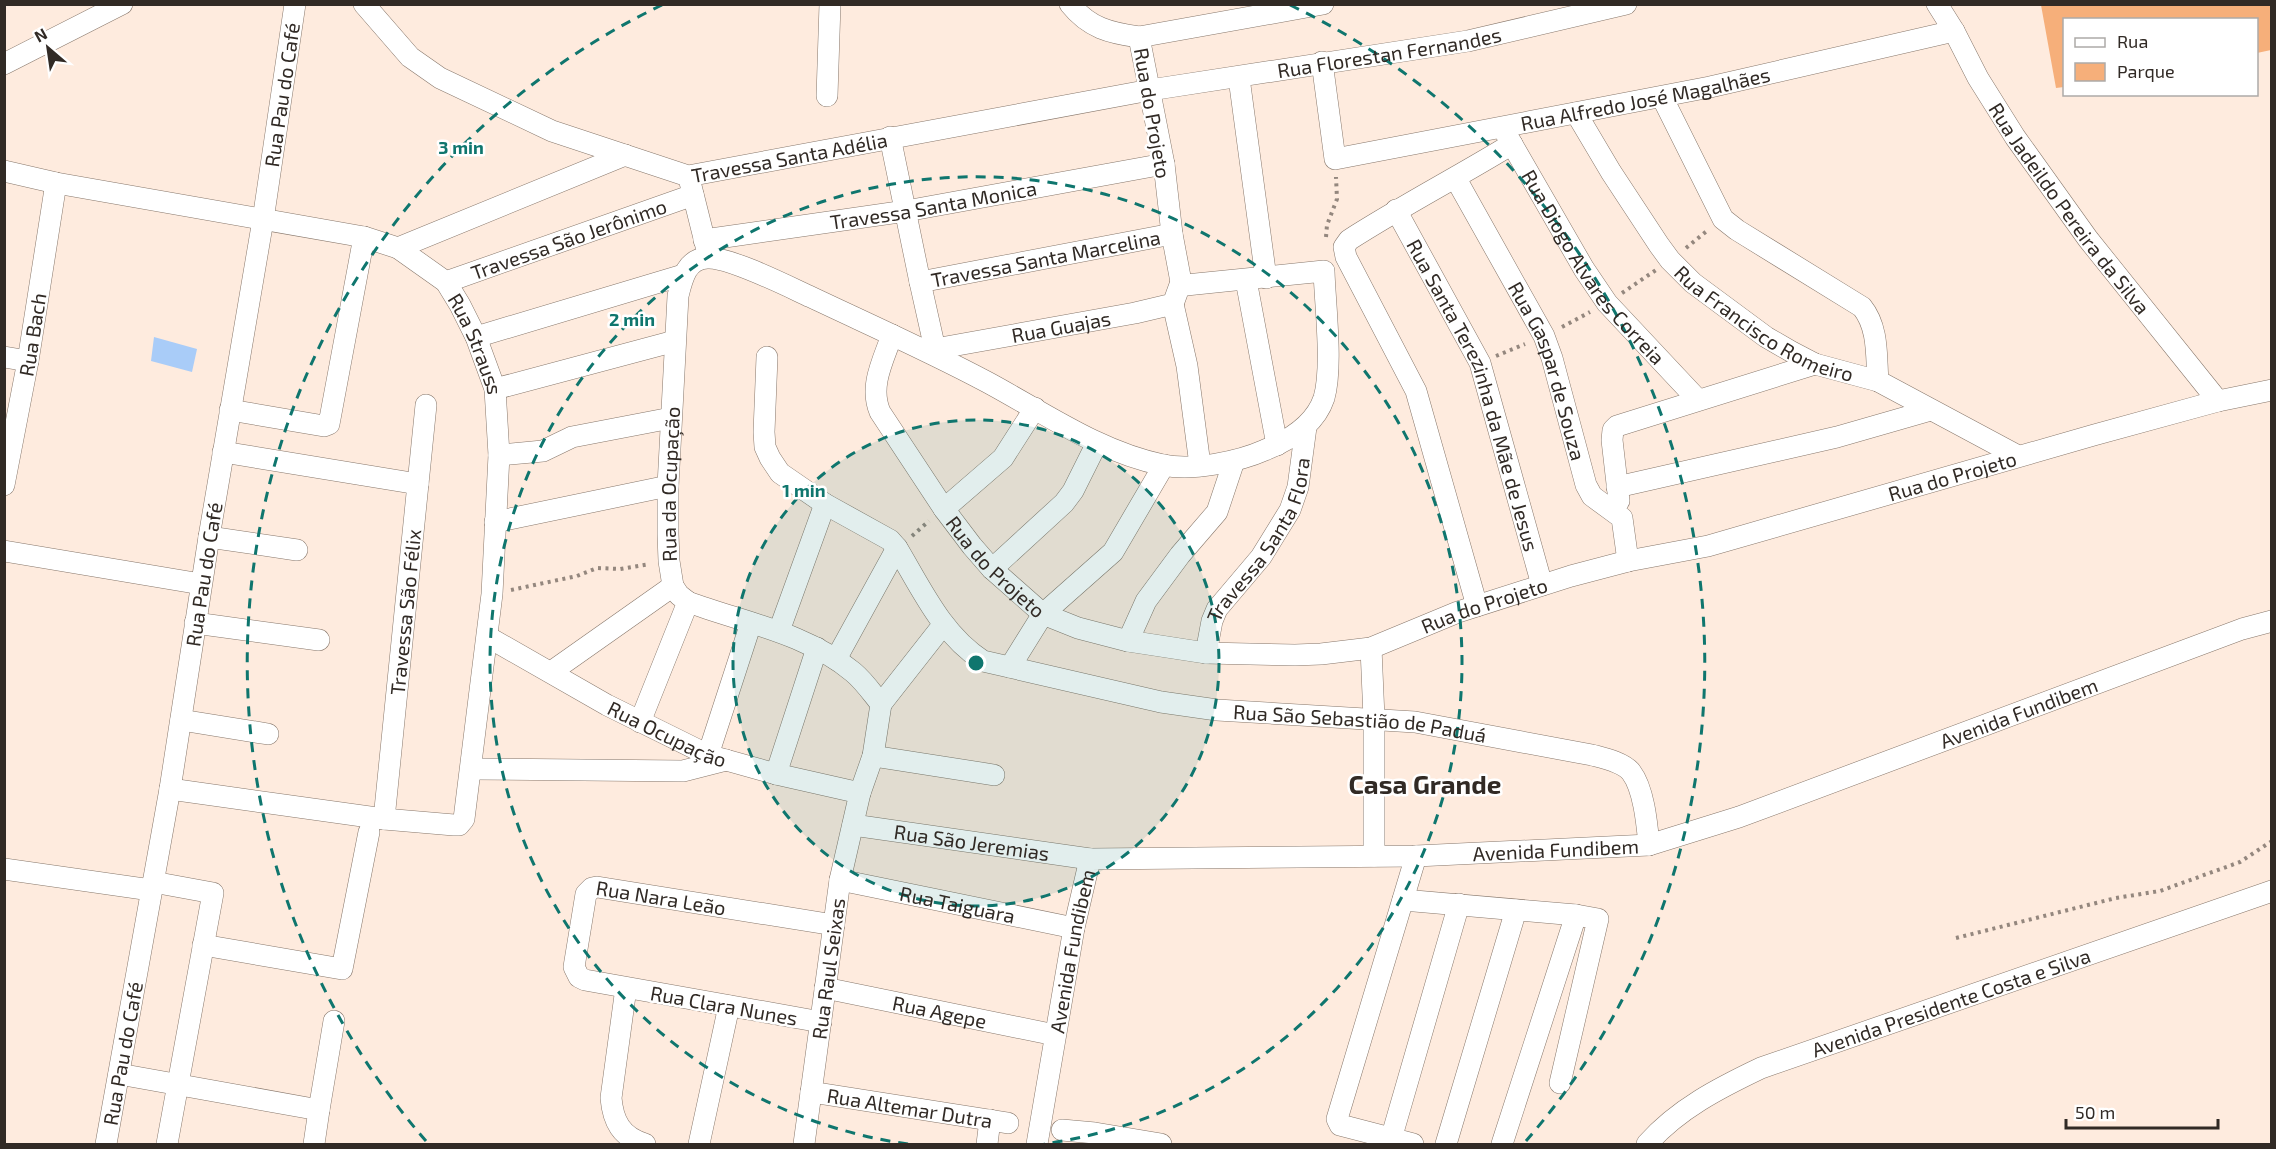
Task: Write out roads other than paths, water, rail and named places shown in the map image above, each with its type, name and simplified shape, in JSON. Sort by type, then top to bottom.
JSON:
[{"type":"street","points":[[4,64],[122,4]]},
{"type":"street","name":"Rua Pau do Café","points":[[106,1144],[170,789],[208,537],[263,220],[295,4]]},
{"type":"street","name":"Travessa Santa Adélia","points":[[364,4],[410,57],[440,78],[552,131],[625,155],[691,185],[890,137],[1150,90]]},
{"type":"street","points":[[827,96],[830,4]]},
{"type":"street","points":[[1070,4],[1078,15],[1096,27],[1111,33],[1139,36],[1323,4]]},
{"type":"street","name":"Rua Florestan Fernandes","points":[[1150,90],[1468,41],[1626,4]]},
{"type":"street","name":"Rua Jadeildo Pereira da Silva","points":[[1937,4],[1978,78],[2015,136],[2088,239],[2218,401]]},
{"type":"street","name":"Rua Alfredo José Magalhães","points":[[1322,62],[1335,159],[1507,135],[1576,113],[1662,97],[1954,31]]},
{"type":"street","name":"Rua do Projeto","points":[[1139,36],[1164,164],[1172,234],[1181,282]]},
{"type":"street","points":[[1239,78],[1256,279],[1277,445]]},
{"type":"street","points":[[1662,97],[1723,219],[1862,308],[1872,323],[1878,381]]},
{"type":"street","name":"Rua Francisco Romeiro","points":[[1576,113],[1622,189],[1670,260],[1693,283],[1766,337],[1815,364],[1878,381],[2018,456]]},
{"type":"street","points":[[1477,606],[1416,391],[1346,257],[1344,247],[1349,240],[1396,210],[1456,179],[1507,135]]},
{"type":"street","name":"Rua Diogo Alvares Correia","points":[[1507,135],[1584,269],[1607,303],[1698,400]]},
{"type":"street","points":[[890,137],[920,282],[929,348]]},
{"type":"street","points":[[398,248],[625,155]]},
{"type":"street","name":"Travessa Santa Monica","points":[[706,249],[1164,164]]},
{"type":"street","name":"Rua Strauss","points":[[4,171],[56,183],[364,237],[398,248],[446,282],[460,305],[476,338],[495,389],[499,455],[488,637],[464,819],[459,825],[377,825]]},
{"type":"street","name":"Rua Gaspar de Souza","points":[[1456,179],[1544,336],[1586,485],[1592,496],[1622,518]]},
{"type":"street","name":"Rua Bach","points":[[4,485],[28,361],[56,183]]},
{"type":"street","points":[[691,185],[706,249],[730,263],[780,282],[892,335],[929,348],[1097,443],[1164,465],[1200,465],[1234,461],[1277,445],[1306,427],[1316,416],[1324,397],[1327,373],[1323,271],[1186,285],[1181,282],[1173,304],[1187,366],[1200,465]]},
{"type":"street","name":"Travessa São Jerônimo","points":[[446,282],[691,185]]},
{"type":"street","name":"Rua Santa Terezinha da Mãe de Jesus","points":[[1396,210],[1480,363],[1542,585]]},
{"type":"street","name":"Travessa Santa Marcelina","points":[[920,282],[1172,234]]},
{"type":"street","points":[[230,410],[324,426],[329,424],[364,237]]},
{"type":"street","points":[[476,338],[683,275],[706,249]]},
{"type":"street","name":"Rua da Ocupação","points":[[683,275],[678,296],[668,486],[669,561],[673,586],[688,602],[779,631],[817,648],[855,673],[881,704]]},
{"type":"street","name":"Rua Guajas","points":[[929,348],[1135,313],[1173,304]]},
{"type":"street","name":"Rua do Projeto","points":[[892,335],[875,387],[875,400],[880,412],[944,509],[992,569],[1042,614],[1078,628],[1128,641],[1206,652],[1312,655],[1371,648],[1477,606],[1542,585],[1628,561],[1708,546],[2018,456],[2218,401],[2271,390]]},
{"type":"street","points":[[495,389],[675,341]]},
{"type":"street","points":[[4,357],[28,361]]},
{"type":"street","points":[[767,357],[764,432],[765,447],[770,459],[780,473],[825,504],[890,540],[897,548],[836,659]]},
{"type":"street","points":[[1628,561],[1617,487],[1613,430],[1617,426],[1815,364]]},
{"type":"street","name":"Travessa São Félix","points":[[203,945],[342,969],[377,825],[426,405]]},
{"type":"street","points":[[944,509],[1003,458],[1035,408]]},
{"type":"street","points":[[1617,487],[1837,437],[1930,410]]},
{"type":"street","points":[[499,455],[543,451],[572,437],[671,418]]},
{"type":"street","name":"Travessa Santa Flora","points":[[1206,652],[1212,621],[1217,609],[1261,557],[1290,510],[1298,487],[1306,427]]},
{"type":"street","points":[[992,569],[1064,503],[1073,491],[1097,443]]},
{"type":"street","points":[[223,452],[418,484]]},
{"type":"street","points":[[1128,641],[1146,601],[1180,555],[1217,512],[1234,461]]},
{"type":"street","points":[[1010,667],[1042,614],[1113,552],[1164,465]]},
{"type":"street","points":[[495,522],[668,486]]},
{"type":"street","points":[[779,631],[825,504]]},
{"type":"street","points":[[208,537],[297,550]]},
{"type":"street","name":"Rua São Sebastião de Paduá","points":[[897,548],[943,625],[971,654],[983,661],[1043,677],[1184,705],[1217,710],[1415,722],[1592,755],[1611,761],[1630,771],[1644,802],[1649,845]]},
{"type":"street","points":[[4,551],[201,584]]},
{"type":"street","points":[[551,672],[673,586]]},
{"type":"street","points":[[640,722],[688,602]]},
{"type":"street","name":"Avenida Fundibem","points":[[1037,1144],[1074,928],[1090,859],[1416,856],[1649,845],[1739,817],[2271,621]]},
{"type":"street","points":[[195,623],[319,640]]},
{"type":"street","points":[[471,769],[682,771],[717,758],[751,623]]},
{"type":"street","points":[[860,793],[873,756],[881,704],[943,625]]},
{"type":"street","name":"Rua Ocupação","points":[[488,637],[640,722],[717,758],[860,793]]},
{"type":"street","points":[[776,774],[817,648]]},
{"type":"street","points":[[1371,648],[1374,718],[1374,856]]},
{"type":"street","points":[[181,720],[268,734]]},
{"type":"street","points":[[873,756],[994,775]]},
{"type":"street","points":[[170,789],[377,825]]},
{"type":"street","name":"Rua Raul Seixas","points":[[804,1144],[840,880],[860,793]]},
{"type":"street","name":"Rua São Jeremias","points":[[853,825],[1090,859]]},
{"type":"street","points":[[1413,1144],[1340,1125],[1337,1119],[1416,856]]},
{"type":"street","points":[[4,869],[213,893],[167,1144]]},
{"type":"street","name":"Rua Taiguara","points":[[840,880],[1074,928]]},
{"type":"street","name":"Rua Nara Leão","points":[[626,988],[585,980],[575,973],[574,967],[586,894],[592,888],[834,925]]},
{"type":"street","name":"Avenida Presidente Costa e Silva","points":[[1647,1144],[1684,1111],[1715,1090],[1761,1068],[2271,891]]},
{"type":"street","points":[[1403,900],[1576,915],[1596,918],[1599,921],[1560,1083]]},
{"type":"street","points":[[1391,1139],[1459,904]]},
{"type":"street","points":[[1446,1144],[1516,910]]},
{"type":"street","points":[[1502,1144],[1576,915]]},
{"type":"street","points":[[626,988],[610,1098],[613,1116],[620,1129],[633,1141],[645,1144]]},
{"type":"street","name":"Rua Clara Nunes","points":[[626,988],[820,1022]]},
{"type":"street","name":"Rua Agepe","points":[[825,988],[1055,1035]]},
{"type":"street","points":[[699,1144],[729,1006]]},
{"type":"street","points":[[314,1144],[334,1021]]},
{"type":"street","points":[[118,1074],[318,1110]]},
{"type":"street","name":"Rua Altemar Dutra","points":[[811,1092],[999,1121],[987,1144]]},
{"type":"street","points":[[1062,1130],[1094,1139],[1161,1144]]},
{"type":"district","name":"Casa Grande","points":[[1425,783]]}]
